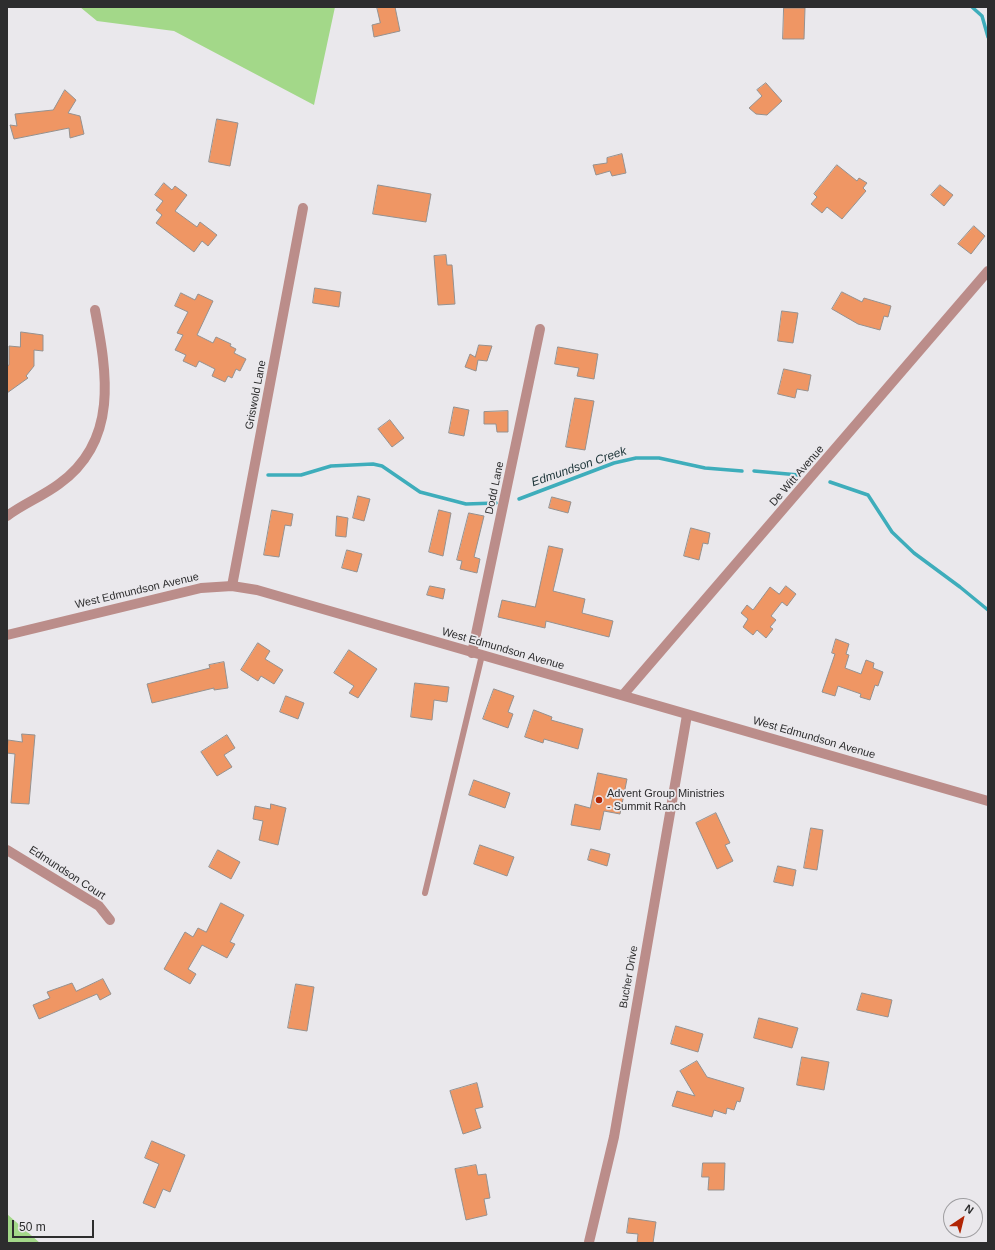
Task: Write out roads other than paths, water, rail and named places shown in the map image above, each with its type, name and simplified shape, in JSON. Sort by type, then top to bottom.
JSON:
[{"type":"street","name":"Griswold Lane","points":[[232,586],[303,208]]},
{"type":"street","name":"De Witt Avenue","points":[[624,695],[988,271]]},
{"type":"street","points":[[7,516],[60,484],[82,464],[93,446],[106,402],[100,336],[95,310]]},
{"type":"street","name":"Dodd Lane","points":[[477,654],[540,329]]},
{"type":"street","name":"West Edmundson Avenue","points":[[7,635],[193,590],[232,586],[257,590],[988,801]]},
{"type":"street","name":"Bucher Drive","points":[[589,1242],[614,1137],[687,714]]},
{"type":"street","name":"Edmundson Court","points":[[7,850],[99,906],[110,920]]},
{"type":"lane","points":[[425,893],[477,654]]},
{"type":"waterway","points":[[972,7],[982,16],[988,37]]},
{"type":"waterway","name":"Edmundson Creek","points":[[519,499],[614,463],[636,458],[659,458],[705,468],[742,471]]},
{"type":"waterway","name":"Edmundson Creek","points":[[268,475],[301,475],[331,466],[373,464],[382,466],[420,492],[466,504],[496,503]]},
{"type":"waterway","name":"Edmundson Creek","points":[[754,471],[799,475]]},
{"type":"waterway","name":"Edmundson Creek","points":[[830,482],[868,495],[892,532],[914,553],[988,610]]},
{"type":"place","name":"Advent Group Ministries - Summit Ranch","points":[[599,800]]}]
